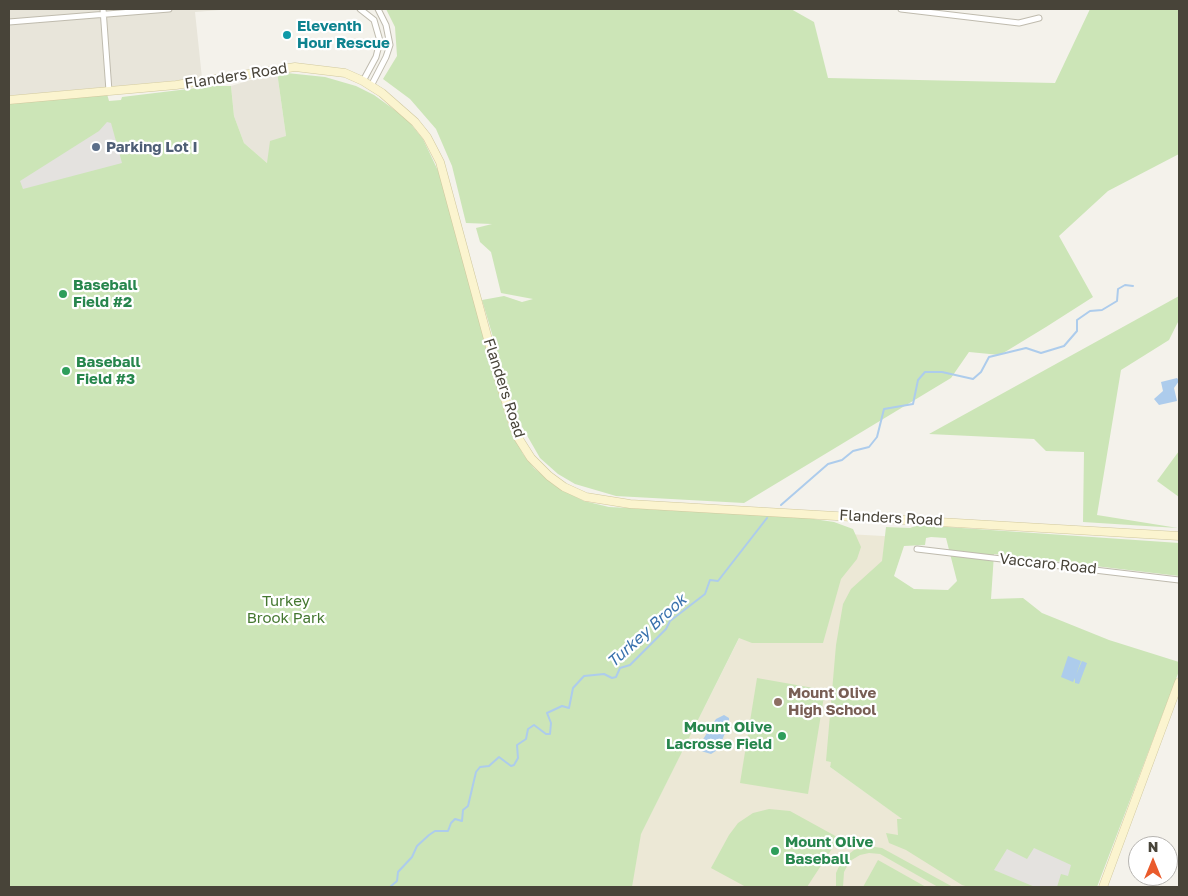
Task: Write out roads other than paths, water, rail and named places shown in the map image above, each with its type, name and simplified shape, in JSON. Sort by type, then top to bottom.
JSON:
[{"type":"main road","name":"Flanders Road","points":[[9,100],[176,85],[295,66],[337,71],[363,80],[390,98],[409,115],[427,137],[438,156],[499,380],[517,436],[534,461],[564,487],[596,500],[630,504],[1179,536]]},
{"type":"main road","points":[[1103,887],[1179,682]]},
{"type":"street","points":[[103,9],[109,91]]},
{"type":"street","points":[[9,22],[169,9]]},
{"type":"street","points":[[360,9],[374,20],[380,40],[376,57],[363,80]]},
{"type":"street","points":[[371,86],[386,58],[390,44],[386,25],[378,9]]},
{"type":"street","points":[[901,9],[1019,23],[1039,18]]},
{"type":"street","name":"Vaccaro Road","points":[[917,550],[1179,580]]},
{"type":"water","points":[[1177,378],[1179,381],[1174,388],[1177,401],[1159,405],[1154,399],[1163,391],[1161,382]]},
{"type":"water","points":[[1068,656],[1081,661],[1076,675],[1082,661],[1087,663],[1079,684],[1075,683],[1075,678],[1073,682],[1061,677]]},
{"type":"water","points":[[724,715],[729,718],[729,722],[719,749],[711,754],[701,751],[699,746],[710,728],[716,719]]},
{"type":"waterway","name":"Turkey Brook","points":[[781,505],[828,464],[842,460],[853,451],[869,447],[877,437],[884,409],[913,404],[918,380],[925,372],[942,372],[973,379],[981,372],[989,357],[1026,348],[1041,353],[1064,346],[1077,331],[1077,320],[1090,311],[1102,310],[1117,301],[1118,289],[1125,285],[1133,286]]},
{"type":"waterway","name":"Turkey Brook","points":[[390,887],[397,881],[398,872],[412,857],[417,846],[435,831],[448,831],[455,819],[462,821],[463,810],[468,806],[476,772],[480,767],[489,766],[499,757],[511,766],[514,765],[518,758],[517,745],[526,739],[528,729],[534,725],[546,734],[550,734],[551,723],[547,713],[562,706],[569,708],[573,688],[584,676],[604,674],[612,678],[616,677],[620,668],[630,665],[666,629],[670,621],[705,594],[710,580],[718,581],[767,518]]},
{"type":"place","name":"Eleventh Hour Rescue","points":[[287,35]]},
{"type":"place","name":"Parking Lot I","points":[[96,147]]},
{"type":"place","name":"Baseball Field #2","points":[[63,294]]},
{"type":"place","name":"Baseball Field #3","points":[[66,371]]},
{"type":"place","name":"Mount Olive High School","points":[[778,702]]},
{"type":"place","name":"Mount Olive Lacrosse Field","points":[[782,736]]},
{"type":"place","name":"Mount Olive Baseball","points":[[775,851]]},
{"type":"park label","name":"Turkey Brook Park","points":[[286,610]]}]
